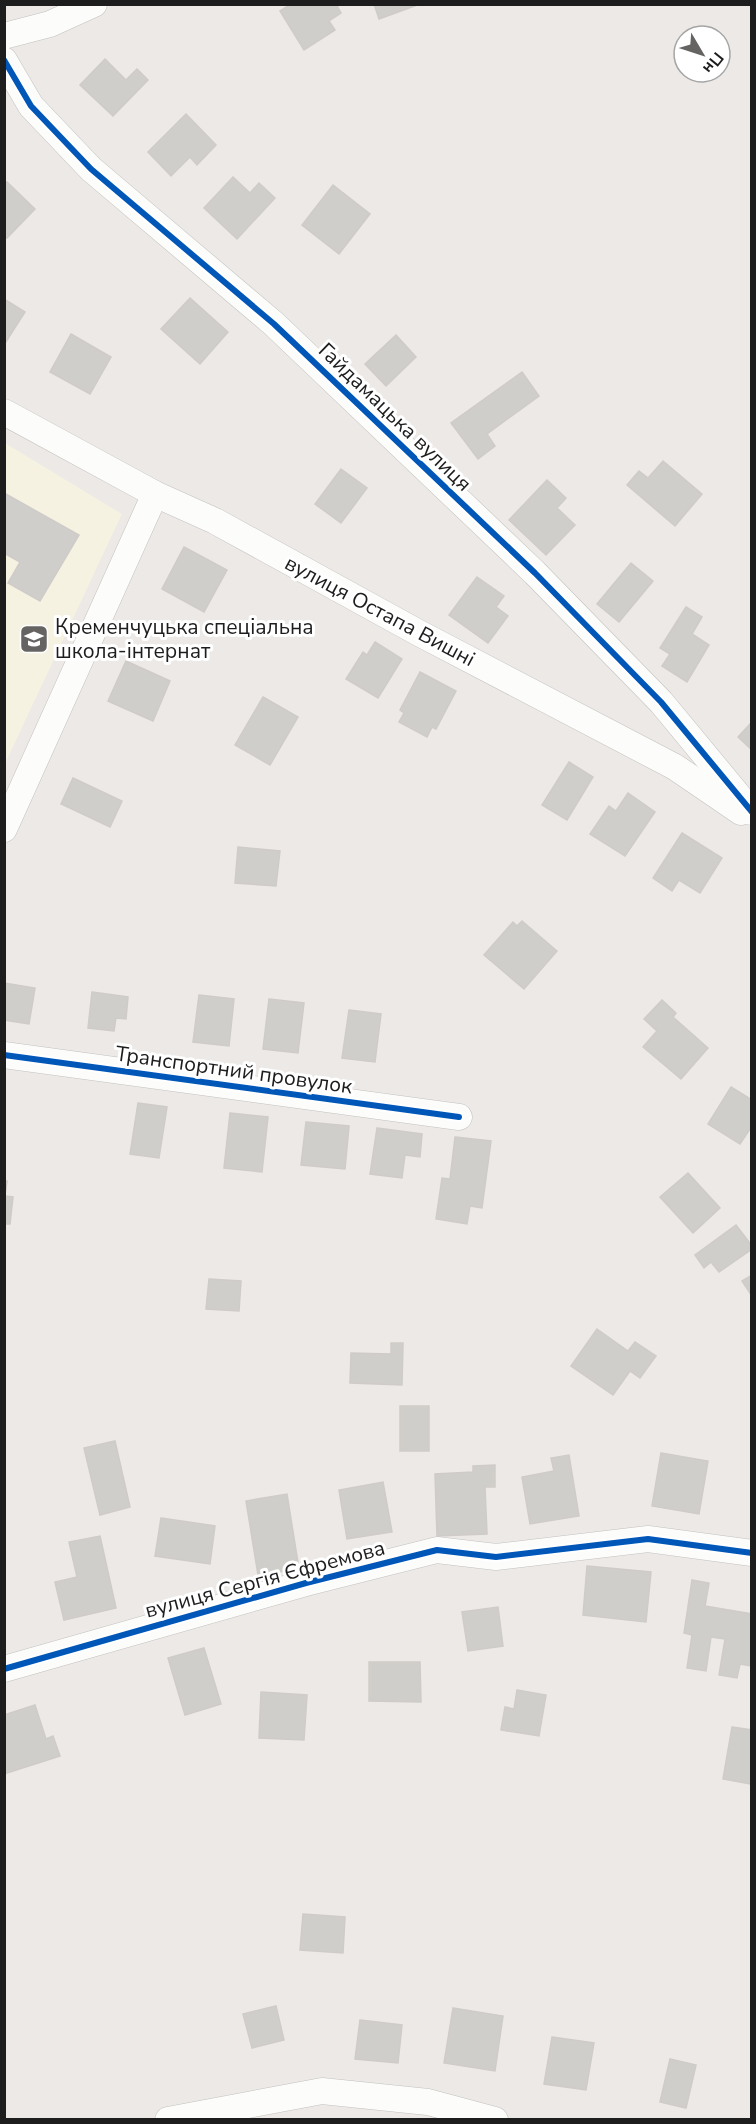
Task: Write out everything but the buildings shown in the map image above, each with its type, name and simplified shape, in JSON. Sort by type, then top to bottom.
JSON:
[{"type":"street","points":[[4,36],[50,24],[94,4]]},
{"type":"street","name":"Гайдамацька вулиця","points":[[4,60],[31,106],[91,169],[274,324],[535,573],[661,702],[752,812]]},
{"type":"street","name":"вулиця Остапа Вишні","points":[[4,412],[155,494],[215,521],[417,632],[675,767],[752,819]]},
{"type":"street","points":[[4,829],[155,494]]},
{"type":"street","name":"Транспортний провулок","points":[[4,1054],[459,1117]]},
{"type":"street","name":"вулиця Сергія Єфремова","points":[[4,1669],[306,1583],[437,1550],[496,1557],[648,1539],[752,1553]]},
{"type":"street","points":[[168,2120],[322,2091],[428,2102],[495,2120]]},
{"type":"shaded area","name":"Кременчуцька спеціальна школа-інтернат","points":[[5,443],[122,514],[5,764]]},
{"type":"cycle path","points":[[4,60],[31,106],[91,169],[274,324],[535,573],[661,702],[752,812]]},
{"type":"cycle path","points":[[4,1055],[459,1117]]},
{"type":"cycle path","points":[[4,1669],[306,1583],[437,1550],[496,1557],[648,1539],[752,1553]]},
{"type":"place","name":"Кременчуцька спеціальна школа-інтернат","points":[[34,639]]}]
